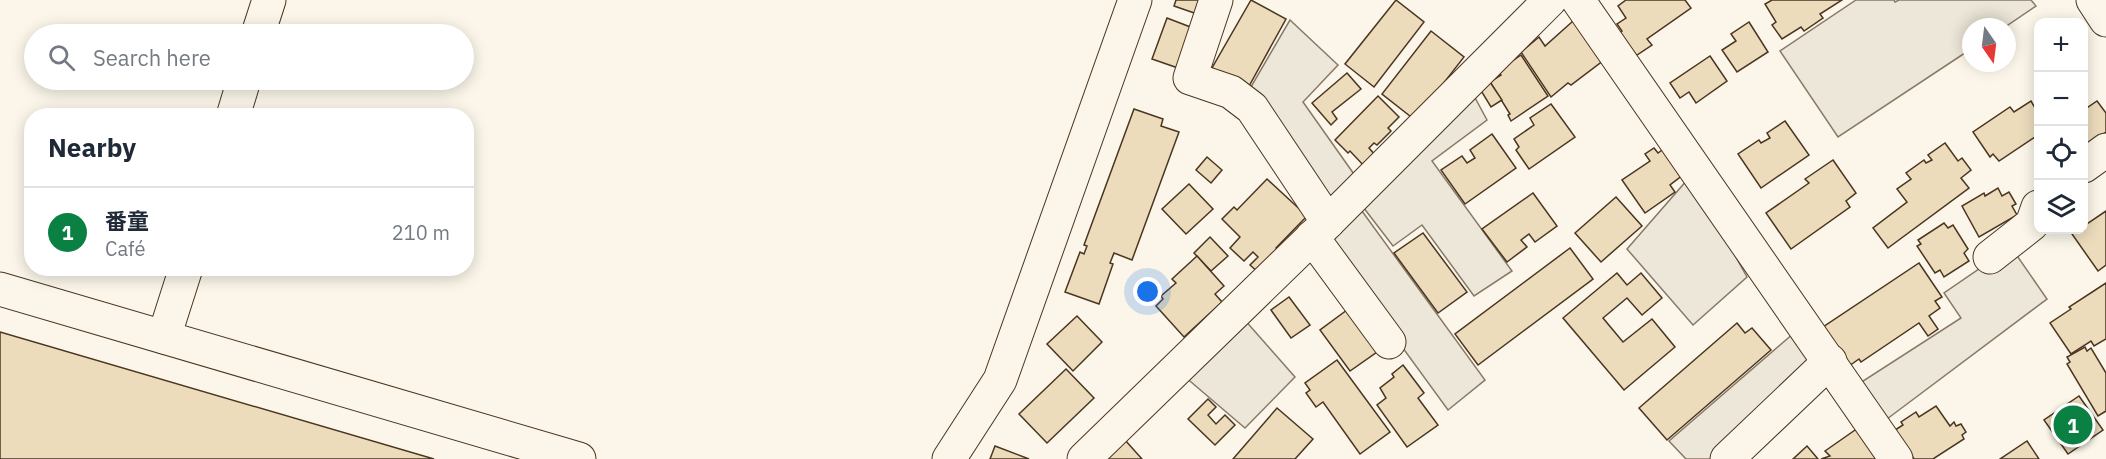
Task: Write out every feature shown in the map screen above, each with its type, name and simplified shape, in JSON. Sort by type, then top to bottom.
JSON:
[{"type":"main road","points":[[261,24],[268,0]]},
{"type":"main road","points":[[949,459],[1000,380],[1134,0]]},
{"type":"main road","points":[[1216,0],[1190,78],[1231,92],[1252,108],[1320,230],[1389,342]]},
{"type":"main road","points":[[1084,459],[1320,230],[1550,0]]},
{"type":"main road","points":[[1578,0],[1896,459]]},
{"type":"main road","points":[[2093,0],[2106,20]]},
{"type":"main road","points":[[235,108],[241,90]]},
{"type":"main road","points":[[2088,163],[2106,150]]},
{"type":"main road","points":[[1990,257],[2032,224],[2034,218]]},
{"type":"main road","points":[[164,337],[183,276]]},
{"type":"main road","points":[[0,290],[579,459]]},
{"type":"main road","points":[[1727,459],[1830,361]]},
{"type":"shaded area","points":[[1856,0],[1894,0],[1895,2],[1899,0],[2031,0],[2036,6],[2016,20],[1962,18],[1962,55],[1838,137],[1780,51]]},
{"type":"shaded area","points":[[1290,20],[1338,65],[1303,102],[1356,177],[1327,205],[1248,92]]},
{"type":"shaded area","points":[[1473,94],[1487,120],[1432,161],[1512,271],[1474,296],[1422,225],[1393,246],[1360,203]]},
{"type":"shaded area","points":[[1695,171],[1717,223],[1747,277],[1693,325],[1627,249]]},
{"type":"shaded area","points":[[1359,207],[1485,380],[1448,410],[1325,241]]},
{"type":"shaded area","points":[[2011,247],[2047,299],[1883,422],[1860,383],[1961,318],[1944,293]]},
{"type":"shaded area","points":[[1243,318],[1295,377],[1245,428],[1184,376]]},
{"type":"shaded area","points":[[1794,333],[1817,364],[1715,459],[1686,459],[1669,441]]},
{"type":"building","points":[[1176,0],[1205,0],[1200,15],[1174,6]]},
{"type":"building","points":[[1251,0],[1286,19],[1248,88],[1212,68]]},
{"type":"building","points":[[1396,0],[1424,22],[1374,87],[1345,64]]},
{"type":"building","points":[[1626,0],[1685,0],[1691,8],[1647,39],[1652,45],[1631,59],[1615,36],[1622,31],[1617,24],[1626,18],[1618,6]]},
{"type":"building","points":[[1772,0],[1842,0],[1820,14],[1823,18],[1804,31],[1801,27],[1782,39],[1772,25],[1776,22],[1765,4]]},
{"type":"building","points":[[1167,18],[1193,28],[1178,68],[1152,59]]},
{"type":"building","points":[[1573,21],[1604,60],[1551,97],[1521,52],[1539,37],[1545,46]]},
{"type":"building","points":[[1749,22],[1768,52],[1737,72],[1722,50],[1736,41],[1731,34]]},
{"type":"building","points":[[1431,31],[1464,57],[1415,120],[1382,94]]},
{"type":"building","points":[[1521,55],[1548,96],[1511,121],[1508,115],[1510,114],[1490,82],[1501,75],[1498,71]]},
{"type":"building","points":[[1710,56],[1727,81],[1696,103],[1689,92],[1680,98],[1670,83]]},
{"type":"building","points":[[1347,73],[1361,89],[1332,112],[1337,119],[1331,125],[1312,103]]},
{"type":"building","points":[[1490,82],[1502,100],[1491,107],[1480,89]]},
{"type":"building","points":[[1378,96],[1399,117],[1388,128],[1391,131],[1377,145],[1374,143],[1369,148],[1376,156],[1365,167],[1350,151],[1348,153],[1335,140]]},
{"type":"building","points":[[2031,101],[2034,106],[2034,138],[1999,161],[1993,154],[1990,157],[1973,132],[2010,107],[2014,112]]},
{"type":"building","points":[[2097,101],[2106,113],[2106,132],[2088,145],[2088,126],[2088,107]]},
{"type":"building","points":[[1551,104],[1575,137],[1529,169],[1516,150],[1519,147],[1514,139],[1534,125],[1530,118]]},
{"type":"building","points":[[1134,109],[1163,119],[1161,126],[1179,132],[1132,260],[1114,253],[1110,263],[1113,264],[1099,304],[1065,292],[1080,252],[1084,254],[1087,246],[1084,245]]},
{"type":"building","points":[[1785,121],[1809,155],[1761,188],[1738,154],[1759,140],[1761,143],[1770,138],[1767,133]]},
{"type":"building","points":[[1492,134],[1516,168],[1465,204],[1441,170],[1462,156],[1467,163],[1475,158],[1470,150]]},
{"type":"building","points":[[1945,143],[1958,161],[1962,158],[1971,170],[1961,178],[1969,188],[1888,248],[1873,228],[1907,202],[1897,189],[1911,179],[1906,173],[1924,160],[1926,163],[1932,160],[1928,155]]},
{"type":"building","points":[[1669,145],[1688,171],[1670,185],[1675,192],[1645,213],[1622,180],[1650,161],[1645,154],[1654,148],[1658,153]]},
{"type":"building","points":[[1207,157],[1222,170],[1211,183],[1196,170]]},
{"type":"building","points":[[1833,160],[1856,193],[1846,201],[1850,207],[1791,249],[1766,213],[1809,183],[1805,179]]},
{"type":"building","points":[[1267,179],[1307,216],[1276,248],[1279,251],[1259,273],[1250,265],[1258,257],[1253,252],[1244,261],[1230,248],[1240,237],[1222,219],[1234,207],[1237,210]]},
{"type":"building","points":[[1189,184],[1213,209],[1186,234],[1162,209]]},
{"type":"building","points":[[1998,188],[2002,196],[2009,192],[2016,204],[2012,206],[2017,215],[1979,237],[1962,206]]},
{"type":"building","points":[[1533,193],[1557,226],[1535,242],[1529,234],[1521,240],[1527,247],[1507,262],[1482,229]]},
{"type":"building","points":[[1616,197],[1642,226],[1601,262],[1575,233]]},
{"type":"building","points":[[2106,211],[2106,265],[2098,271],[2072,234],[2088,234],[2088,223]]},
{"type":"building","points":[[1944,223],[1948,228],[1953,225],[1968,249],[1964,253],[1969,261],[1944,277],[1940,270],[1935,273],[1917,246],[1921,244],[1918,240]]},
{"type":"building","points":[[1423,233],[1467,292],[1438,313],[1394,253]]},
{"type":"building","points":[[1210,237],[1228,256],[1211,271],[1194,253]]},
{"type":"building","points":[[1570,248],[1593,279],[1478,365],[1455,334]]},
{"type":"building","points":[[1197,256],[1224,286],[1215,294],[1222,302],[1184,337],[1156,306],[1163,299],[1161,296],[1176,283],[1172,279]]},
{"type":"building","points":[[1919,263],[1942,297],[1935,301],[1940,308],[1929,316],[1938,329],[1928,336],[1919,323],[1861,362],[1859,359],[1849,366],[1823,327]]},
{"type":"building","points":[[1617,273],[1627,285],[1641,273],[1662,298],[1642,315],[1627,298],[1603,318],[1623,342],[1652,319],[1675,347],[1624,390],[1563,318]]},
{"type":"building","points":[[2106,283],[2106,339],[2094,346],[2091,341],[2071,354],[2050,323],[2071,309],[2069,307]]},
{"type":"building","points":[[1289,297],[1310,325],[1291,338],[1271,310]]},
{"type":"building","points":[[1347,310],[1377,352],[1350,371],[1320,330]]},
{"type":"building","points":[[1077,316],[1102,342],[1073,371],[1047,344]]},
{"type":"building","points":[[1737,323],[1745,333],[1752,328],[1771,350],[1667,440],[1639,408]]},
{"type":"building","points":[[0,332],[434,459],[0,459]]},
{"type":"building","points":[[2085,347],[2087,351],[2091,348],[2106,373],[2106,411],[2098,416],[2067,364],[2070,362],[2067,357]]},
{"type":"building","points":[[1337,360],[1390,432],[1360,454],[1323,402],[1316,407],[1306,393],[1310,390],[1305,383]]},
{"type":"building","points":[[1403,365],[1424,393],[1418,398],[1438,425],[1407,447],[1377,405],[1386,398],[1380,388],[1394,377],[1392,374]]},
{"type":"building","points":[[1066,369],[1094,398],[1047,443],[1019,414]]},
{"type":"building","points":[[2079,396],[2103,430],[2068,454],[2044,420]]},
{"type":"building","points":[[1208,399],[1216,407],[1208,415],[1216,424],[1225,415],[1235,425],[1215,445],[1188,419]]},
{"type":"building","points":[[1936,406],[1950,426],[1954,422],[1956,426],[1961,424],[1966,432],[1962,435],[1964,439],[1933,459],[1914,459],[1892,432],[1903,425],[1901,422],[1916,412],[1919,417]]},
{"type":"building","points":[[1277,408],[1313,439],[1295,459],[1233,459]]},
{"type":"building","points":[[1858,428],[1879,459],[1821,459],[1830,456],[1825,451]]},
{"type":"building","points":[[1125,440],[1142,459],[1106,459]]},
{"type":"building","points":[[2027,441],[2039,459],[2000,459]]},
{"type":"building","points":[[995,446],[1029,459],[990,459]]},
{"type":"building","points":[[1807,446],[1818,459],[1793,459]]},
{"type":"place","name":"番童","points":[[2073,425]]}]
